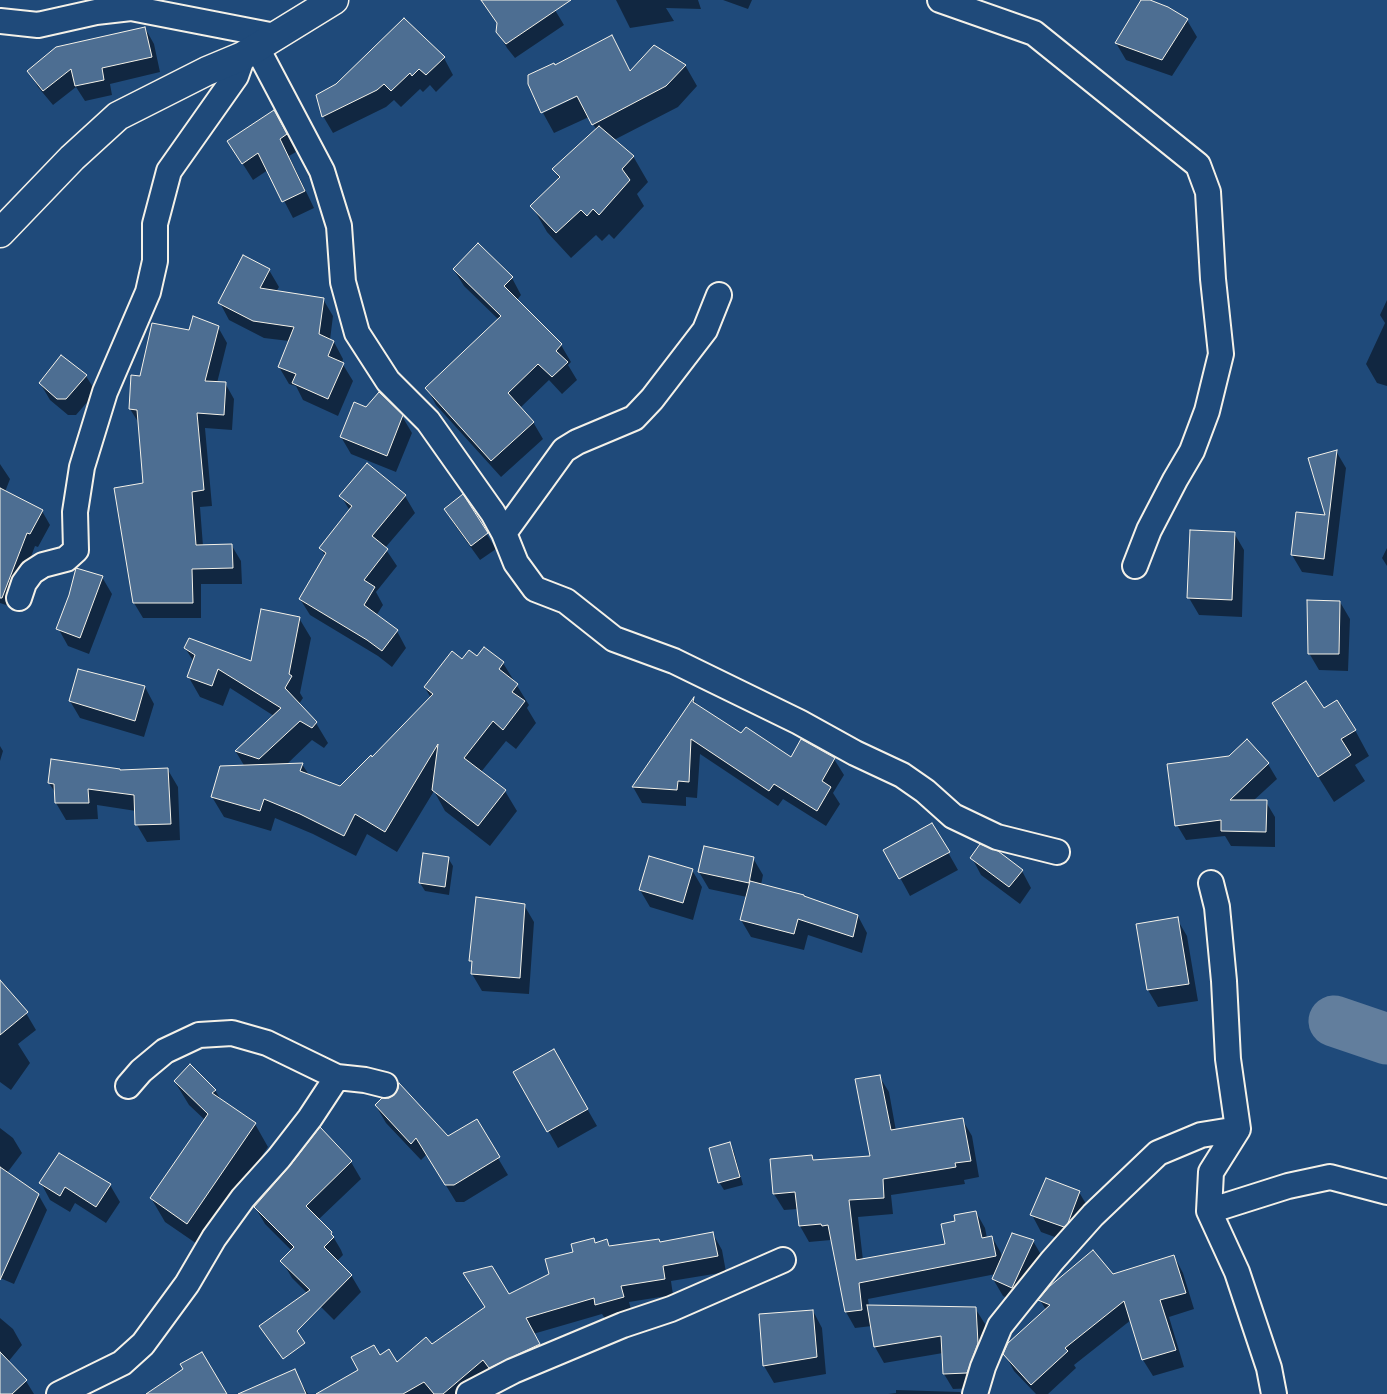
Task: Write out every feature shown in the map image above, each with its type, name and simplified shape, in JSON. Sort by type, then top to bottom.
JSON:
[{"type":"street","points":[[0,233],[72,158],[118,116],[258,47],[334,0]]},
{"type":"street","points":[[940,0],[1034,33],[1198,165],[1208,192],[1213,279],[1221,354],[1206,410],[1192,451],[1149,530],[1135,566]]},
{"type":"street","points":[[0,21],[38,25],[124,4],[258,47],[322,171],[339,226],[343,282],[357,333],[388,381],[428,421],[493,513],[504,533],[516,564],[535,589],[566,601],[614,639],[674,661],[902,775],[925,791],[953,816],[998,837],[1057,852]]},
{"type":"street","points":[[19,598],[24,583],[32,572],[43,565],[66,559],[76,550],[74,512],[82,467],[105,392],[148,292],[155,261],[155,224],[169,171],[258,47]]},
{"type":"street","points":[[504,533],[564,450],[634,418],[652,399],[705,330],[718,295]]},
{"type":"street","points":[[1211,883],[1217,907],[1224,981],[1228,1059],[1238,1129],[1211,1172],[1209,1211],[1237,1272],[1269,1368],[1274,1394]]},
{"type":"street","points":[[128,1086],[141,1071],[165,1051],[199,1035],[232,1033],[267,1043],[337,1077],[365,1080],[385,1085]]},
{"type":"street","points":[[59,1394],[122,1363],[143,1344],[187,1284],[214,1238],[304,1124],[337,1077]]},
{"type":"street","points":[[975,1394],[982,1367],[1000,1326],[1052,1261],[1093,1215],[1158,1153],[1201,1136],[1238,1129]]},
{"type":"street","points":[[1209,1211],[1288,1186],[1330,1177],[1387,1192]]},
{"type":"street","points":[[469,1394],[512,1371],[624,1325],[671,1309],[784,1260]]},
{"type":"building","points":[[481,0],[571,0],[506,44],[496,32],[497,23]]},
{"type":"building","points":[[1141,0],[1150,0],[1168,7],[1188,19],[1162,60],[1115,43]]},
{"type":"building","points":[[404,18],[445,57],[426,75],[419,69],[412,76],[410,73],[391,91],[384,84],[377,90],[322,117],[316,95],[336,84]]},
{"type":"building","points":[[145,27],[152,57],[102,68],[104,80],[75,86],[71,69],[43,91],[27,71],[56,47]]},
{"type":"building","points":[[612,35],[630,71],[654,45],[686,65],[666,86],[592,125],[577,96],[541,113],[528,84],[528,75],[554,63],[555,65]]},
{"type":"building","points":[[274,110],[287,134],[280,139],[305,191],[282,202],[258,153],[242,164],[227,141]]},
{"type":"building","points":[[599,126],[634,156],[622,169],[630,180],[599,215],[593,209],[587,216],[581,210],[556,233],[530,206],[560,177],[552,169]]},
{"type":"building","points":[[478,243],[513,277],[504,286],[562,344],[556,351],[568,362],[552,377],[538,364],[508,393],[534,422],[491,461],[425,388],[501,316],[453,269]]},
{"type":"building","points":[[243,255],[270,269],[260,288],[324,298],[319,334],[334,341],[328,356],[344,363],[328,399],[292,383],[296,374],[278,367],[294,327],[253,321],[218,303]]},
{"type":"building","points":[[193,316],[219,326],[205,381],[226,382],[224,415],[197,413],[204,490],[192,492],[196,545],[232,544],[233,568],[192,569],[193,603],[133,603],[114,488],[143,483],[137,410],[129,409],[131,375],[140,376],[152,323],[189,330]]},
{"type":"building","points":[[61,355],[87,375],[66,399],[57,399],[39,383]]},
{"type":"building","points":[[379,392],[403,415],[387,456],[340,437],[354,402],[366,407]]},
{"type":"building","points":[[1337,450],[1324,559],[1291,555],[1296,512],[1325,515],[1308,458]]},
{"type":"building","points":[[367,463],[406,495],[372,536],[388,549],[364,580],[375,587],[364,605],[398,630],[382,651],[299,599],[326,553],[319,548],[352,506],[339,496]]},
{"type":"building","points":[[0,488],[43,510],[30,534],[27,533],[2,598],[0,598]]},
{"type":"building","points":[[463,494],[488,533],[471,546],[444,509]]},
{"type":"building","points":[[1190,530],[1235,532],[1232,600],[1187,598]]},
{"type":"building","points":[[76,568],[103,576],[80,638],[56,629],[69,595]]},
{"type":"building","points":[[1307,600],[1340,601],[1339,654],[1308,654]]},
{"type":"building","points":[[261,609],[300,617],[289,674],[292,676],[285,688],[317,722],[312,728],[300,721],[259,759],[235,751],[281,708],[218,669],[212,686],[187,677],[195,655],[184,648],[189,638],[251,661]]},
{"type":"building","points":[[484,647],[504,662],[499,669],[518,684],[512,692],[525,701],[503,730],[493,721],[464,758],[506,790],[478,826],[432,790],[438,744],[385,832],[355,814],[344,836],[264,799],[260,811],[211,797],[220,766],[303,763],[300,771],[340,786],[371,755],[372,757],[433,694],[424,687],[452,651],[462,659],[469,650],[477,656]]},
{"type":"building","points":[[78,669],[145,686],[135,721],[69,701]]},
{"type":"building","points":[[1306,681],[1324,708],[1337,700],[1356,730],[1341,739],[1351,755],[1318,777],[1272,703]]},
{"type":"building","points":[[694,697],[693,702],[741,733],[746,727],[791,757],[801,739],[835,758],[822,781],[831,787],[817,811],[774,784],[769,791],[691,739],[689,782],[678,781],[677,790],[632,787]]},
{"type":"building","points":[[1247,739],[1269,763],[1230,800],[1267,800],[1266,832],[1221,831],[1221,820],[1175,826],[1167,764],[1229,756]]},
{"type":"building","points":[[51,759],[120,770],[168,768],[171,824],[135,825],[134,795],[88,789],[89,803],[55,803],[54,784],[48,783]]},
{"type":"building","points":[[932,823],[950,852],[899,879],[883,850]]},
{"type":"building","points":[[980,844],[998,851],[1023,870],[1009,887],[970,858]]},
{"type":"building","points":[[704,846],[754,857],[749,883],[698,872]]},
{"type":"building","points":[[423,853],[449,857],[445,887],[419,883]]},
{"type":"building","points":[[649,856],[693,869],[683,903],[639,890]]},
{"type":"building","points":[[750,881],[804,895],[858,915],[853,937],[798,919],[794,934],[740,920]]},
{"type":"building","points":[[476,897],[525,904],[520,978],[471,974],[472,961],[469,961]]},
{"type":"building","points":[[1178,917],[1189,984],[1147,990],[1136,924]]},
{"type":"building","points":[[0,980],[28,1012],[0,1035]]},
{"type":"building","points":[[554,1049],[588,1109],[547,1132],[513,1072]]},
{"type":"building","points":[[190,1064],[216,1090],[212,1093],[256,1123],[187,1224],[150,1198],[208,1114],[174,1081]]},
{"type":"building","points":[[880,1075],[891,1130],[963,1118],[971,1161],[955,1163],[956,1167],[883,1179],[884,1198],[849,1200],[856,1260],[945,1244],[941,1224],[955,1221],[954,1215],[976,1211],[982,1238],[992,1236],[996,1256],[859,1283],[862,1310],[845,1312],[828,1225],[799,1226],[795,1192],[773,1194],[770,1159],[812,1155],[813,1160],[870,1156],[855,1079]]},
{"type":"building","points":[[399,1083],[448,1136],[477,1119],[500,1157],[454,1185],[445,1185],[416,1138],[411,1144],[375,1105],[382,1098],[389,1098],[394,1095]]},
{"type":"building","points":[[320,1127],[352,1161],[306,1206],[332,1232],[331,1234],[334,1237],[324,1247],[352,1275],[297,1331],[305,1343],[283,1359],[259,1326],[310,1290],[280,1261],[294,1247],[254,1207],[289,1167]]},
{"type":"building","points":[[730,1142],[740,1177],[718,1183],[709,1148]]},
{"type":"building","points":[[59,1153],[111,1184],[96,1207],[65,1187],[60,1196],[39,1183]]},
{"type":"building","points":[[0,1167],[39,1194],[0,1280]]},
{"type":"building","points":[[1046,1178],[1080,1191],[1068,1223],[1064,1227],[1030,1215]]},
{"type":"building","points":[[713,1232],[718,1256],[663,1266],[665,1279],[621,1286],[624,1297],[595,1305],[594,1298],[526,1318],[540,1344],[489,1368],[483,1360],[443,1394],[434,1394],[424,1382],[403,1394],[316,1394],[358,1370],[351,1357],[374,1345],[380,1355],[389,1349],[397,1362],[426,1337],[432,1344],[485,1307],[463,1273],[492,1266],[509,1294],[549,1274],[545,1259],[573,1252],[571,1244],[594,1238],[595,1243],[607,1239],[609,1246],[659,1239],[660,1242]]},
{"type":"building","points":[[1012,1233],[1034,1240],[1012,1288],[992,1279]]},
{"type":"building","points":[[1093,1250],[1113,1274],[1174,1255],[1186,1293],[1160,1300],[1176,1350],[1142,1360],[1124,1301],[1065,1348],[1068,1351],[1031,1385],[1003,1354],[1008,1343],[1050,1305],[1038,1300],[1050,1286]]},
{"type":"building","points":[[867,1305],[976,1307],[978,1343],[967,1373],[943,1374],[941,1336],[874,1347]]},
{"type":"building","points":[[813,1310],[817,1357],[763,1366],[759,1314]]},
{"type":"building","points":[[0,1352],[27,1380],[12,1394],[0,1394]]},
{"type":"building","points":[[202,1352],[227,1394],[146,1394],[183,1369],[180,1364]]},
{"type":"building","points":[[295,1369],[306,1394],[238,1394]]},
{"type":"waterway","points":[[1334,1021],[1387,1039]]}]
